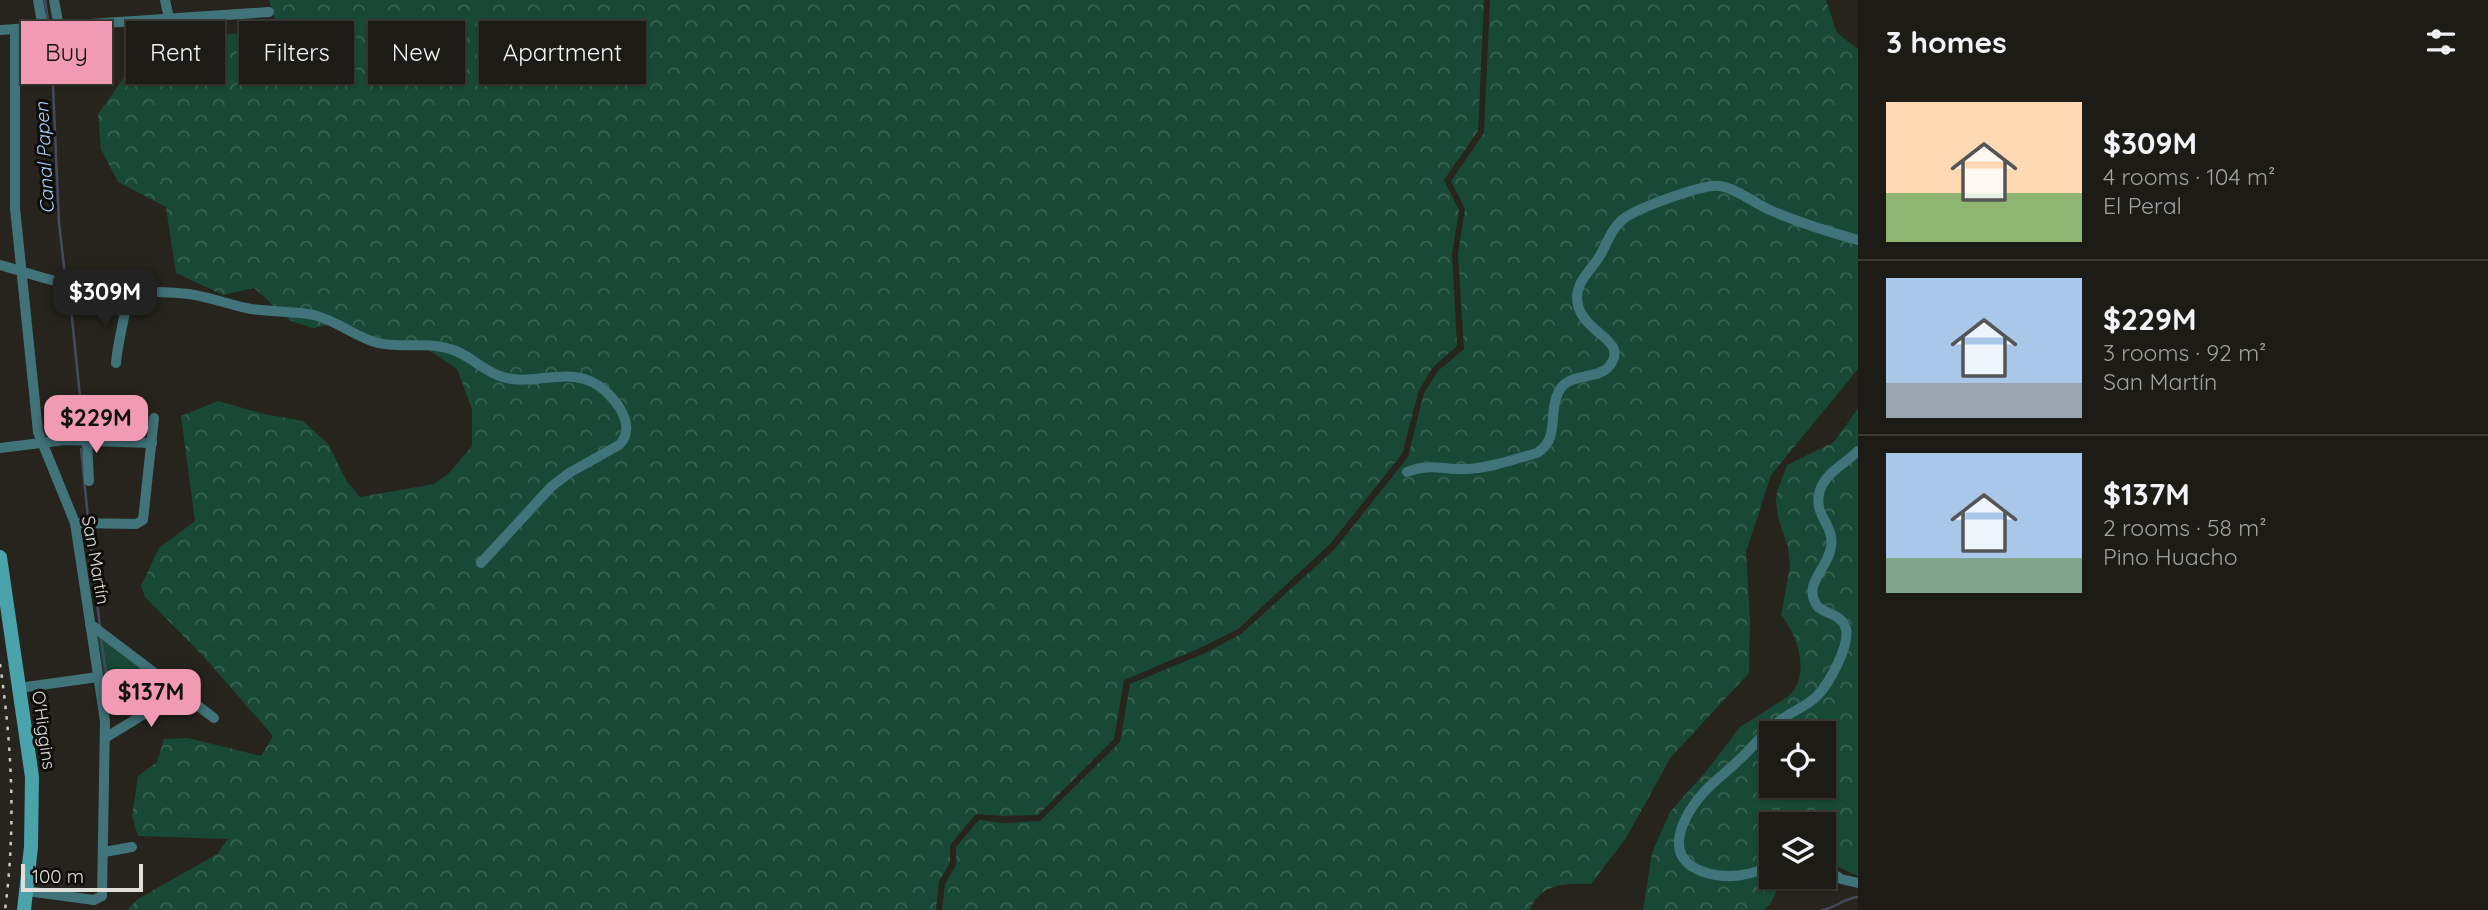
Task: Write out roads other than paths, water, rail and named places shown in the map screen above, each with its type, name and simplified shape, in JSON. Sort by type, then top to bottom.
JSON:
[{"type":"street","points":[[38,0],[42,21]]},
{"type":"street","points":[[54,0],[58,21]]},
{"type":"street","points":[[165,0],[169,18]]},
{"type":"street","points":[[112,23],[269,12]]},
{"type":"street","name":"San Martín","points":[[15,29],[14,189],[20,271],[41,442],[75,523],[105,738],[104,892],[100,899],[94,901],[27,891]]},
{"type":"street","points":[[0,30],[21,29]]},
{"type":"street","points":[[1406,472],[1430,466],[1479,468],[1537,453],[1545,447],[1552,434],[1553,412],[1560,388],[1572,379],[1599,373],[1614,360],[1615,351],[1611,343],[1592,329],[1583,318],[1578,306],[1578,293],[1584,278],[1601,256],[1612,231],[1622,220],[1639,209],[1699,188],[1720,186],[1785,216],[1858,240]]},
{"type":"street","points":[[0,265],[80,287],[176,293],[252,309],[318,316],[365,339],[382,344],[418,344],[450,349],[501,377],[524,380],[575,376],[595,383],[608,393],[625,419],[627,432],[624,440],[551,487],[481,563]]},
{"type":"street","points":[[116,363],[118,342],[126,316],[128,291]]},
{"type":"street","points":[[75,523],[141,522],[144,517],[154,418]]},
{"type":"street","points":[[87,440],[89,481]]},
{"type":"street","points":[[0,448],[41,442],[87,440],[152,443]]},
{"type":"street","points":[[1759,870],[1728,877],[1694,869],[1681,855],[1679,834],[1691,809],[1704,792],[1770,729],[1817,696],[1837,665],[1846,638],[1845,626],[1837,616],[1818,607],[1812,594],[1814,580],[1827,561],[1832,543],[1830,531],[1821,518],[1818,503],[1820,491],[1827,478],[1858,451]]},
{"type":"street","name":"O'Higgins","points":[[0,556],[32,785],[31,847],[24,910]]},
{"type":"street","points":[[90,624],[214,718]]},
{"type":"street","points":[[19,688],[98,677]]},
{"type":"street","points":[[105,738],[180,692]]},
{"type":"street","points":[[104,852],[132,847]]},
{"type":"street","points":[[1836,875],[1858,883]]},
{"type":"waterway","name":"Canal Papen","points":[[45,0],[48,20]]},
{"type":"waterway","name":"Canal Papen","points":[[53,84],[59,223],[65,275]]},
{"type":"waterway","name":"Canal Papen","points":[[70,299],[81,406],[80,435]]},
{"type":"waterway","name":"Canal Papen","points":[[81,449],[88,518]]},
{"type":"waterway","name":"Canal Papen","points":[[90,538],[100,628]]},
{"type":"waterway","name":"Canal Papen","points":[[101,639],[106,672]]},
{"type":"waterway","points":[[1822,910],[1858,897]]},
{"type":"railway","points":[[0,664],[11,787],[11,848],[5,910]]}]
